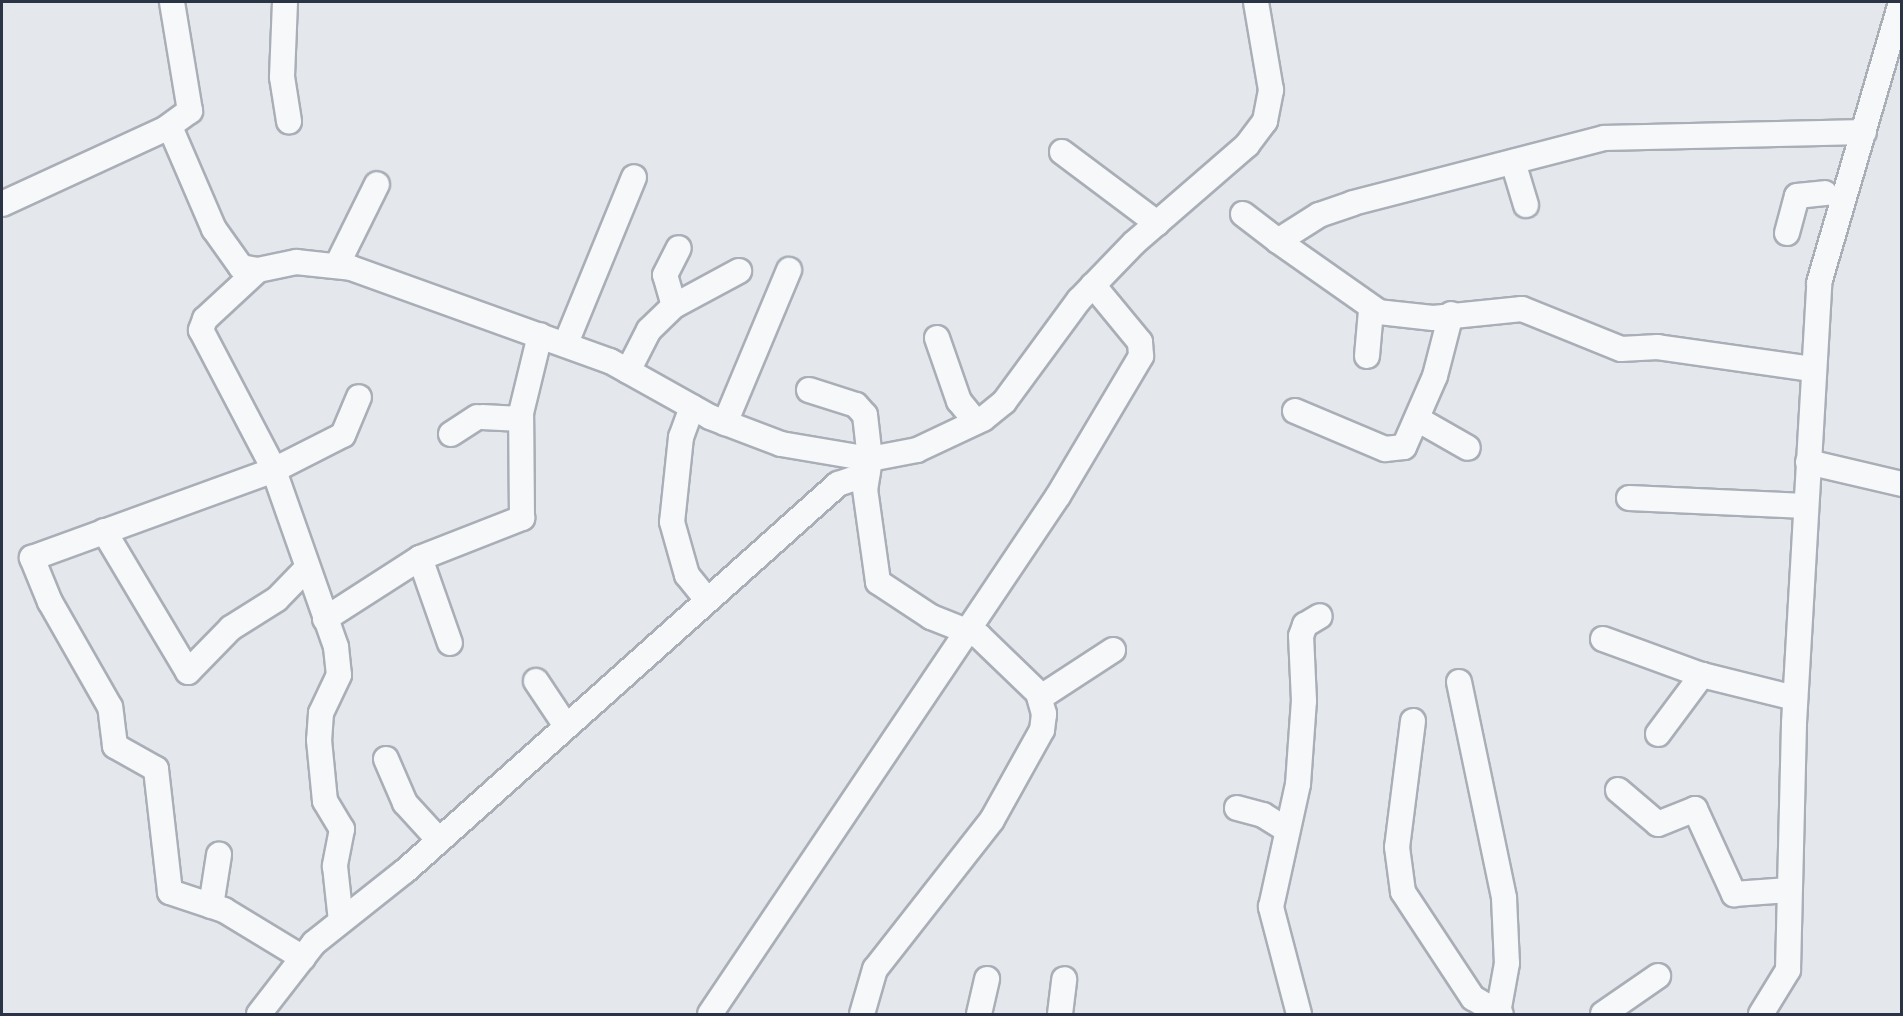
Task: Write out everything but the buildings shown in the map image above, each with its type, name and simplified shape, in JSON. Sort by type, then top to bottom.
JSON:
[{"type":"street","points":[[2,204],[170,127],[190,111],[192,100],[172,2]]},
{"type":"street","points":[[285,2],[282,77],[289,121]]},
{"type":"street","points":[[259,1014],[303,958],[341,921],[405,871],[437,838],[838,484],[869,466],[917,450],[976,423],[1024,382],[1094,285],[1157,223],[1247,145],[1265,121],[1271,90],[1256,2]]},
{"type":"street","points":[[1761,1014],[1788,970],[1795,698],[1812,369],[1819,283],[1834,194],[1864,132],[1901,2]]},
{"type":"street","points":[[170,127],[214,229],[241,267],[258,270],[296,262],[337,266],[566,343],[628,371],[725,423],[781,444],[869,466]]},
{"type":"street","points":[[1278,241],[1319,215],[1353,203],[1604,138],[1650,134],[1864,132]]},
{"type":"street","points":[[1062,152],[1157,223]]},
{"type":"street","points":[[1513,162],[1526,205]]},
{"type":"street","points":[[566,343],[634,177]]},
{"type":"street","points":[[337,266],[377,184]]},
{"type":"street","points":[[1787,233],[1797,196],[1834,194]]},
{"type":"street","points":[[1243,214],[1371,310],[1410,317],[1522,309],[1621,349],[1658,347],[1812,369]]},
{"type":"street","points":[[674,306],[665,275],[679,248]]},
{"type":"street","points":[[258,270],[205,319],[201,330],[274,470],[325,619],[339,675],[321,713],[319,740],[325,801],[342,829],[335,866],[341,921]]},
{"type":"street","points":[[725,423],[789,270]]},
{"type":"street","points":[[628,371],[649,330],[674,306],[739,271]]},
{"type":"street","points":[[710,1014],[966,629],[1058,496],[1142,356],[1140,342],[1094,285]]},
{"type":"street","points":[[1367,356],[1371,310]]},
{"type":"street","points":[[1294,411],[1393,451],[1404,447],[1419,420],[1451,314]]},
{"type":"street","points":[[325,619],[420,558],[522,518],[521,419],[540,335]]},
{"type":"street","points":[[937,338],[959,401],[976,423]]},
{"type":"street","points":[[809,390],[861,409],[869,466],[878,582],[931,617],[966,629],[1041,697],[1042,730],[992,820],[875,969],[862,1014]]},
{"type":"street","points":[[303,958],[211,906],[170,892],[156,769],[115,746],[110,707],[33,563],[35,554],[274,470],[343,435],[359,397]]},
{"type":"street","points":[[692,406],[679,445],[672,522],[687,575],[707,600]]},
{"type":"street","points":[[451,434],[480,417],[521,419]]},
{"type":"street","points":[[1419,420],[1468,447]]},
{"type":"street","points":[[1808,462],[1902,484]]},
{"type":"street","points":[[1629,498],[1806,506]]},
{"type":"street","points":[[104,531],[188,672],[231,628],[277,599],[306,568]]},
{"type":"street","points":[[420,558],[450,643]]},
{"type":"street","points":[[1299,1014],[1287,956],[1272,927],[1272,896],[1300,764],[1301,636],[1305,625],[1320,616]]},
{"type":"street","points":[[1603,639],[1702,675],[1795,698]]},
{"type":"street","points":[[1041,697],[1113,650]]},
{"type":"street","points":[[1658,734],[1702,675]]},
{"type":"street","points":[[536,681],[566,726]]},
{"type":"street","points":[[1413,721],[1397,847],[1403,892],[1473,998],[1500,1014],[1506,982],[1504,898],[1459,682]]},
{"type":"street","points":[[386,759],[405,803],[437,838]]},
{"type":"street","points":[[1618,790],[1658,824],[1695,809],[1734,894],[1790,890]]},
{"type":"street","points":[[1237,808],[1263,815],[1287,830]]},
{"type":"street","points":[[211,906],[219,855]]},
{"type":"street","points":[[1604,1014],[1658,976]]},
{"type":"street","points":[[980,1014],[987,979]]},
{"type":"street","points":[[1060,1014],[1064,979]]}]
